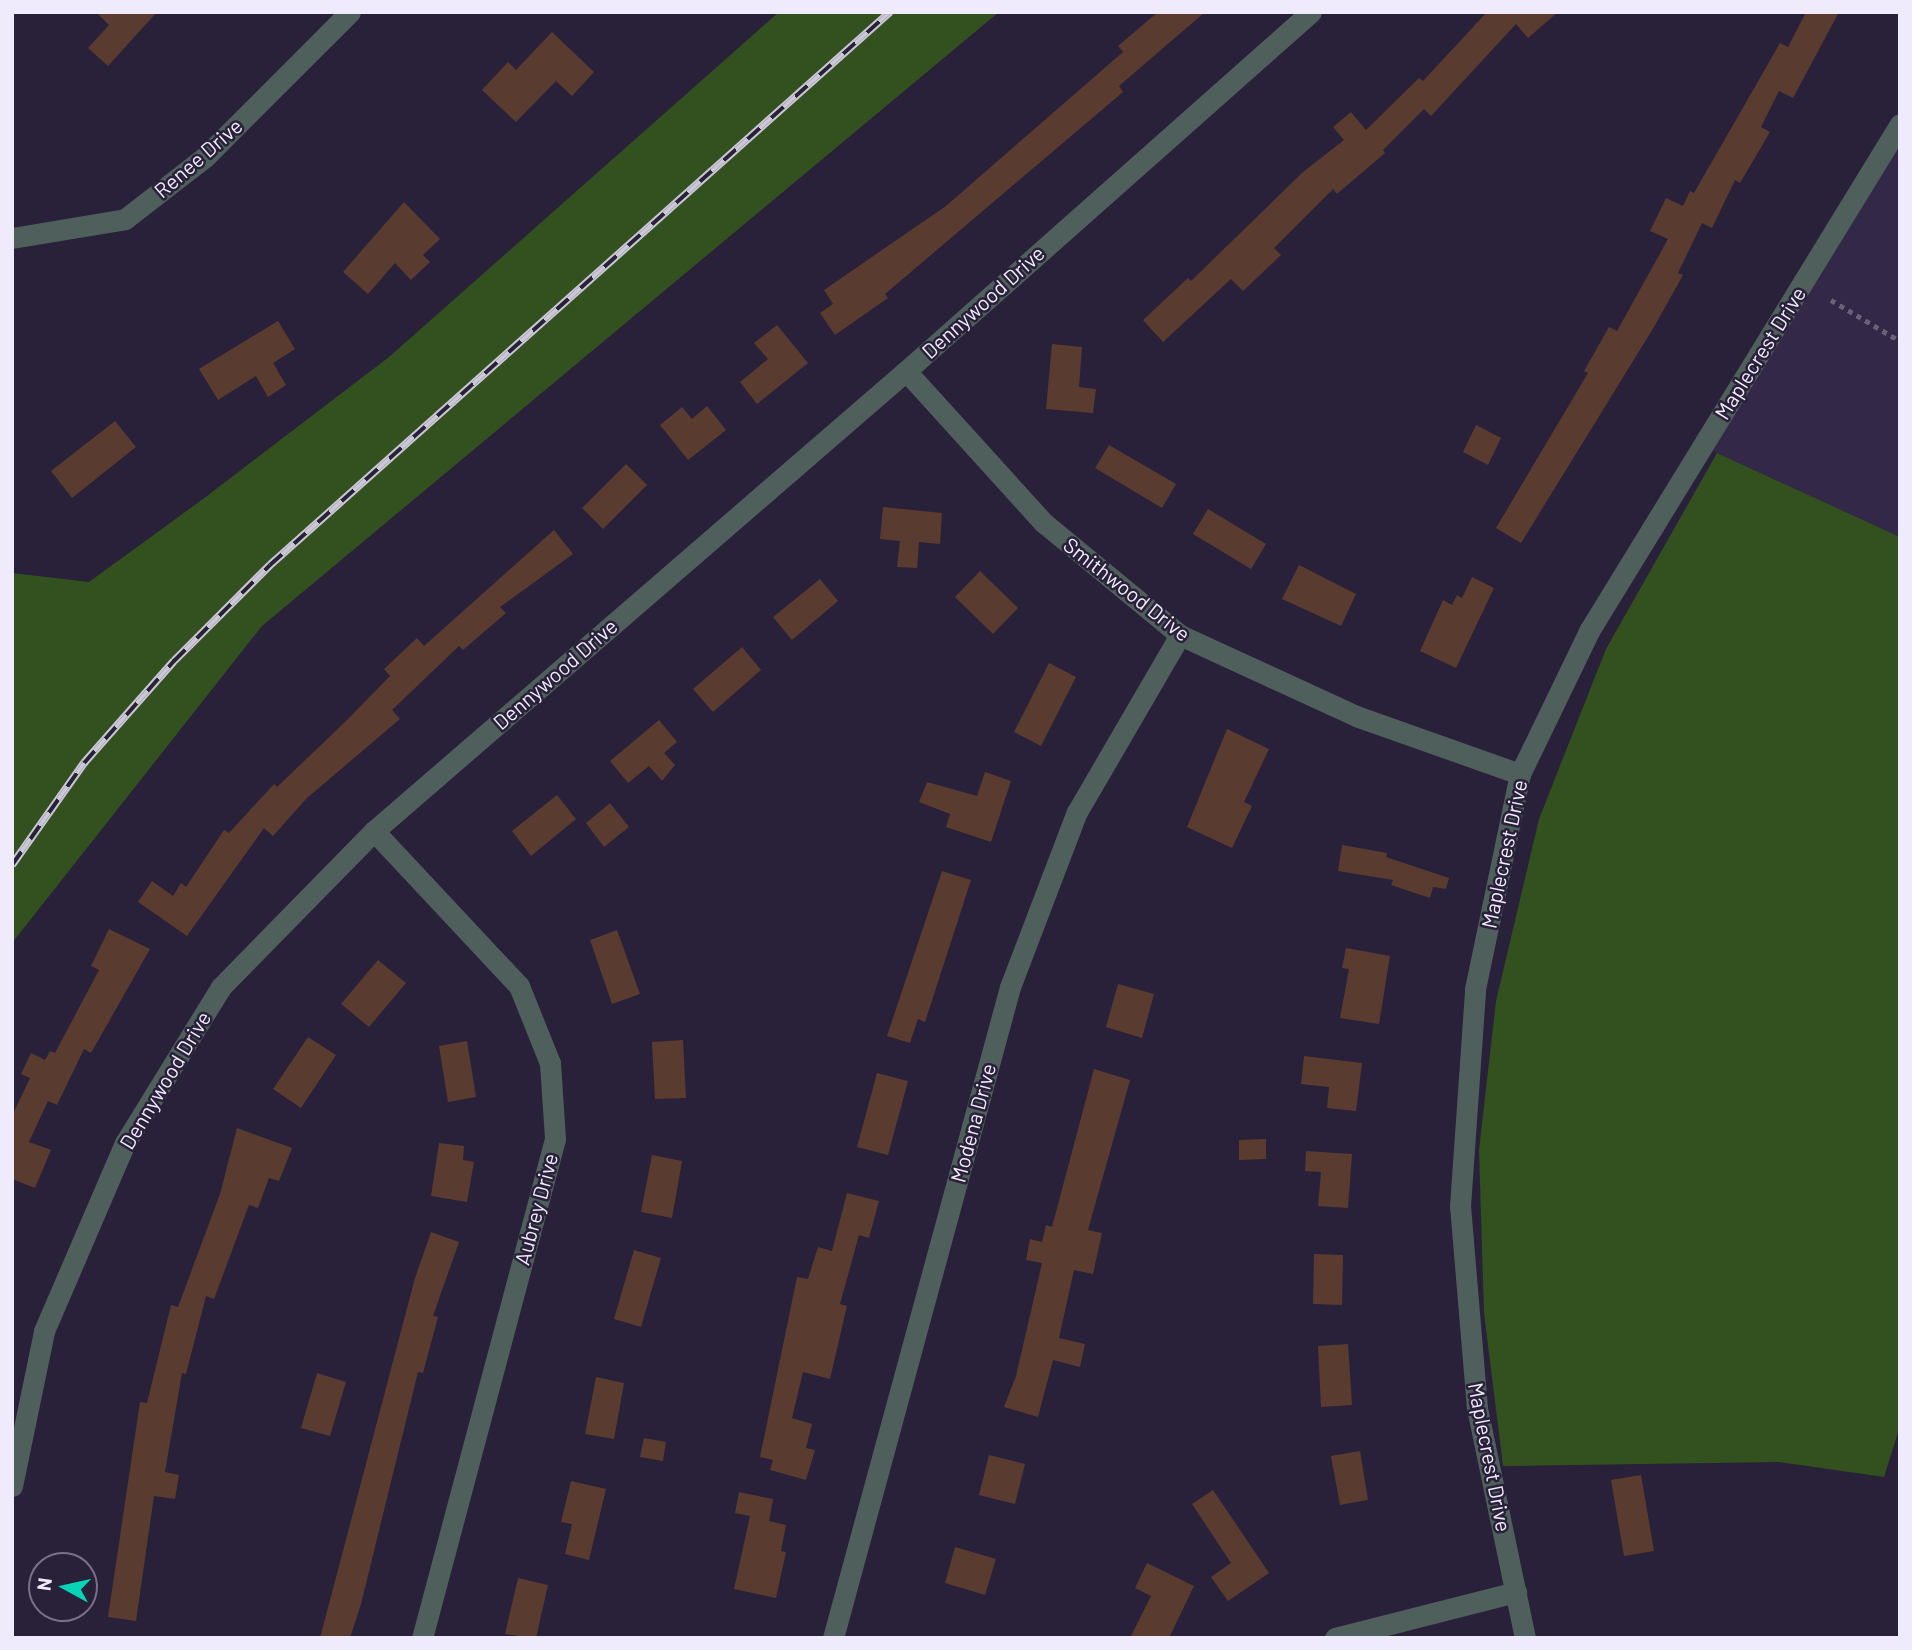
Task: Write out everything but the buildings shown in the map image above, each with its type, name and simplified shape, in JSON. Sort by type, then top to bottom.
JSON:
[{"type":"street","name":"Renee Drive","points":[[12,238],[125,219],[205,158],[350,12]]},
{"type":"street","name":"Dennywood Drive","points":[[12,1486],[44,1331],[125,1143],[221,987],[374,831],[906,371],[1311,12]]},
{"type":"street","name":"Maplecrest Drive","points":[[1525,1638],[1477,1408],[1460,1206],[1475,989],[1520,774],[1589,631],[1900,124]]},
{"type":"street","name":"Smithwood Drive","points":[[906,371],[1044,523],[1180,635],[1356,716],[1520,774]]},
{"type":"street","name":"Modena Drive","points":[[833,1638],[1010,988],[1077,812],[1180,635]]},
{"type":"street","name":"Aubrey Drive","points":[[374,831],[519,986],[550,1063],[555,1139],[422,1638]]},
{"type":"street","points":[[1335,1638],[1516,1592]]},
{"type":"path","points":[[1831,300],[1900,341]]},
{"type":"shaded area","points":[[1900,124],[1900,537],[1702,446]]},
{"type":"green space","points":[[779,12],[999,12],[262,626],[12,943],[12,573],[89,582],[203,499],[389,357]]},
{"type":"green space","points":[[1717,453],[1900,537],[1900,1426],[1884,1477],[1779,1462],[1503,1466],[1484,1313],[1479,1150],[1496,1001],[1539,819],[1606,649]]},
{"type":"railway","points":[[12,865],[84,763],[174,661],[270,565],[890,12]]}]
